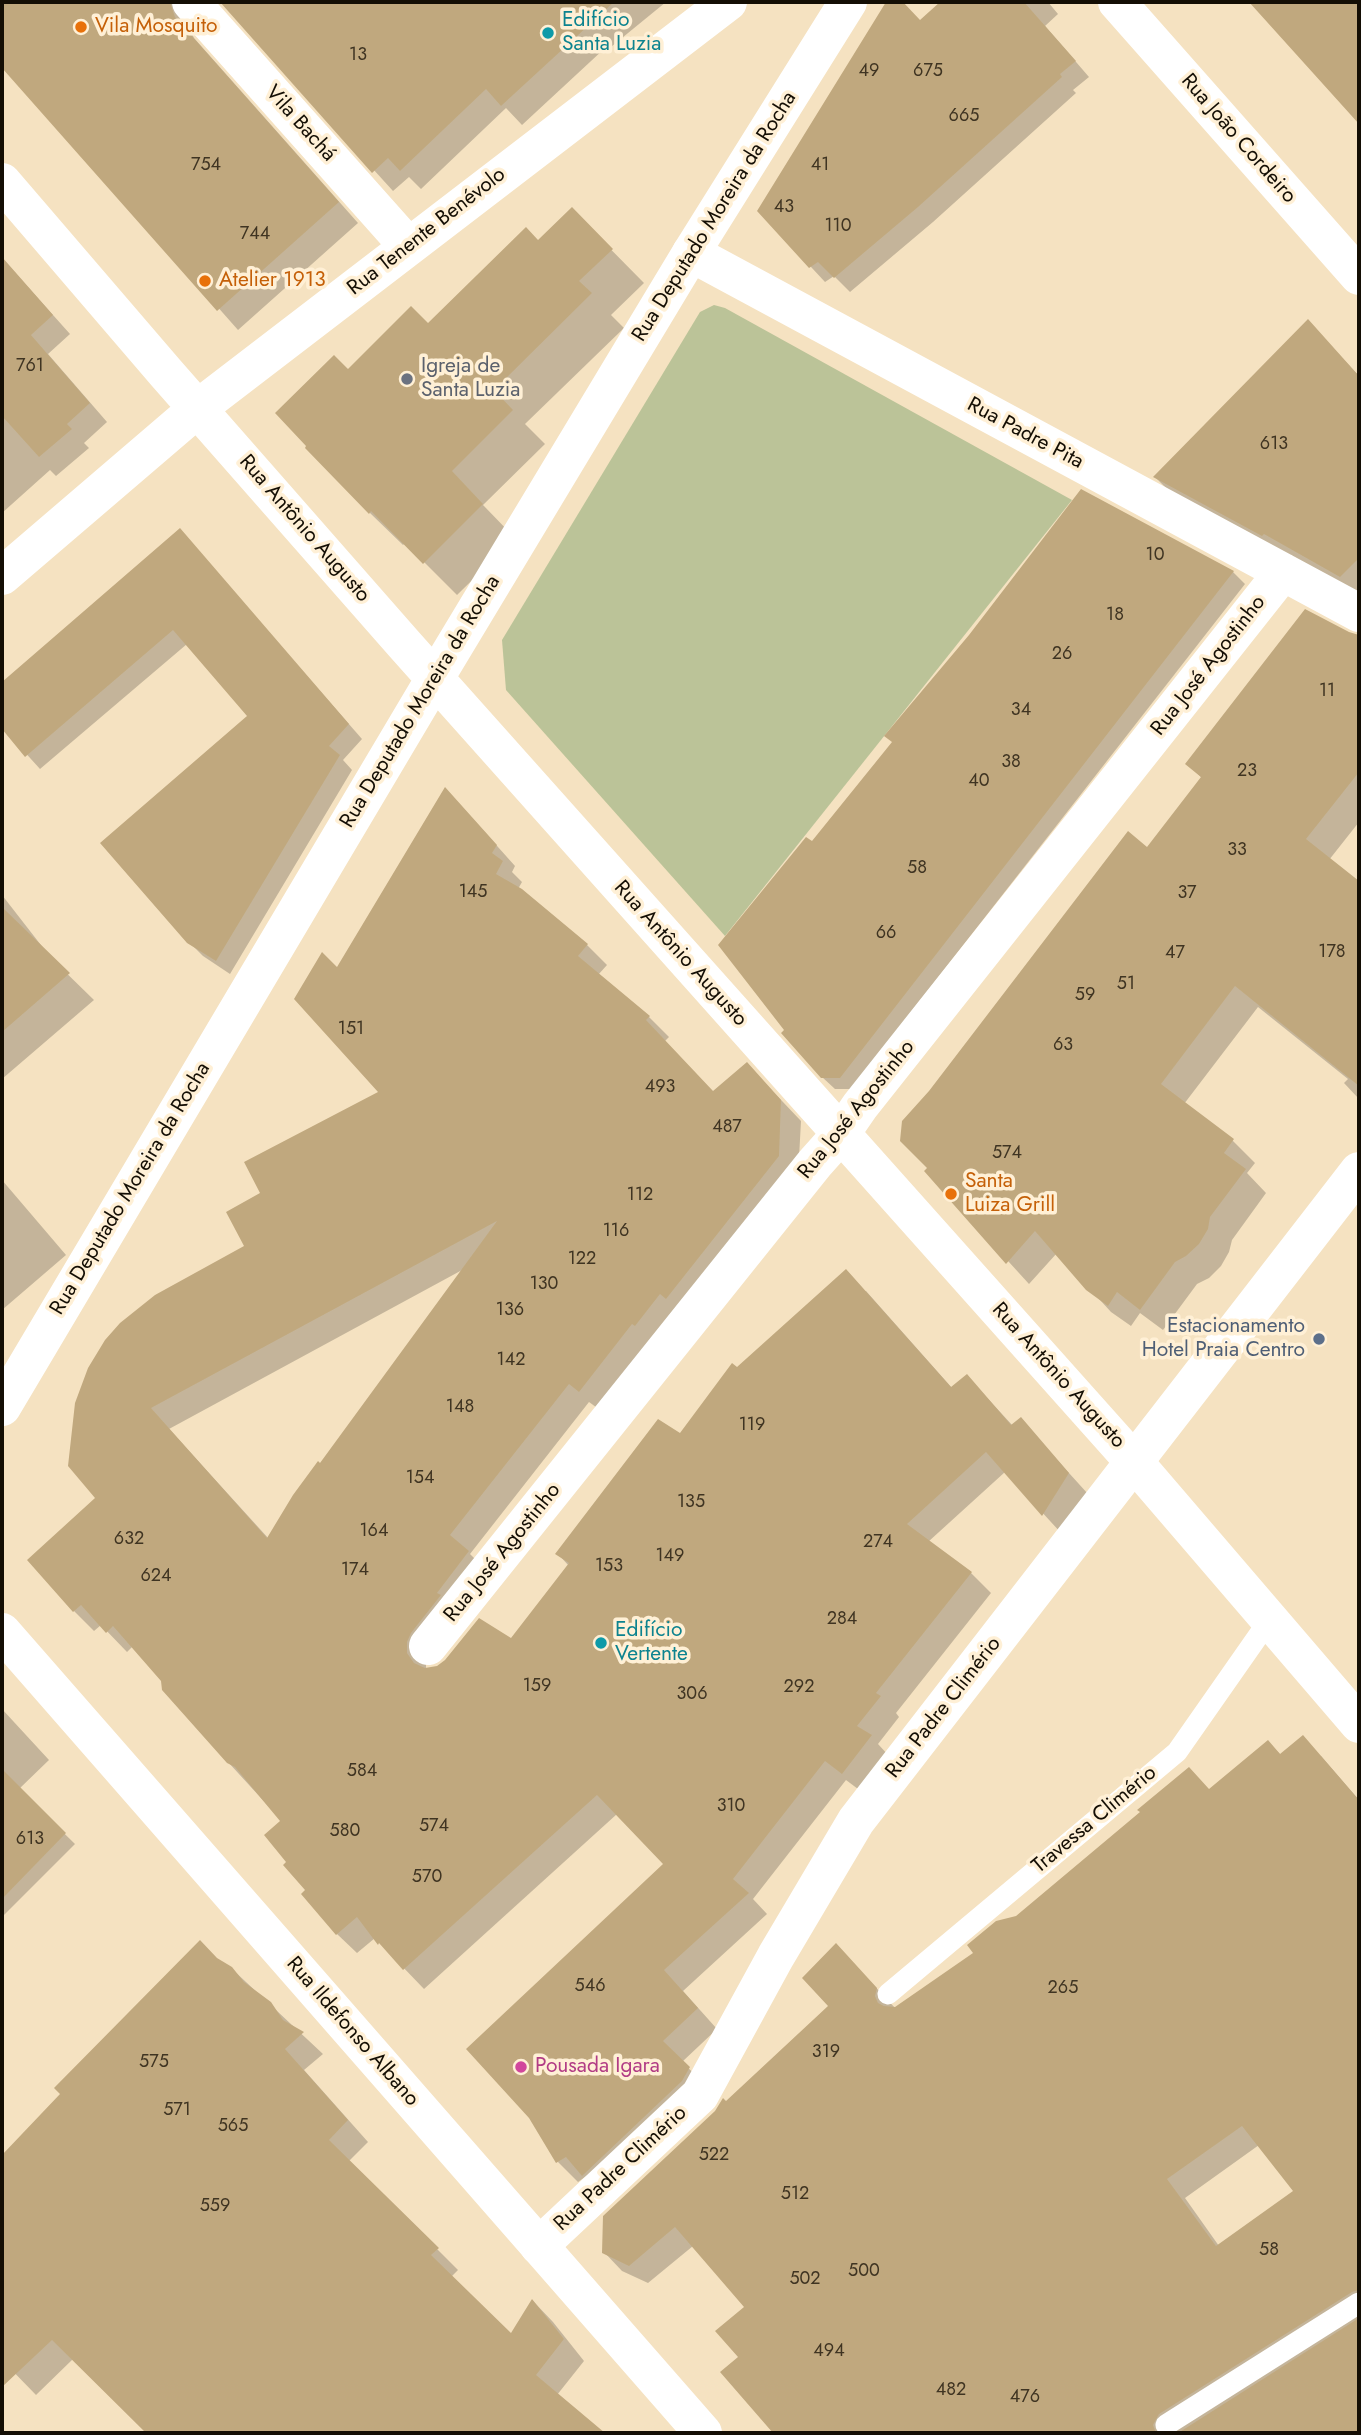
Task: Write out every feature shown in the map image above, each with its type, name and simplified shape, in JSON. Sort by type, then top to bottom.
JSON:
[{"type":"street","name":"Vila Bachá","points":[[191,2],[408,246]]},
{"type":"street","name":"Rua Tenente Benévolo","points":[[2,576],[197,409],[727,2]]},
{"type":"street","name":"Rua Deputado Moreira da Rocha","points":[[2,1407],[435,678],[691,253],[848,2]]},
{"type":"street","name":"Rua João Cordeiro","points":[[1117,2],[1359,276]]},
{"type":"street","name":"Rua Antônio Augusto","points":[[2,182],[197,409],[840,1135],[1135,1463],[1359,1724]]},
{"type":"street","name":"Rua Padre Pita","points":[[691,253],[1359,613]]},
{"type":"street","name":"Rua José Agostinho","points":[[428,1646],[840,1135],[860,1106],[1283,572]]},
{"type":"street","name":"Rua Padre Climério","points":[[539,2246],[699,2095],[776,1956],[856,1821],[1359,1171]]},
{"type":"street","name":"Rua Ildefonso Albano","points":[[2,1632],[703,2433]]},
{"type":"lane","name":"Travessa Climério","points":[[888,1994],[1177,1752],[1270,1619]]},
{"type":"lane","points":[[1166,2425],[1359,2303]]},
{"type":"green space","points":[[714,305],[725,308],[1072,500],[725,936],[506,690],[502,640],[700,312]]},
{"type":"building","points":[[2,2],[170,2],[175,17],[339,202],[217,311],[2,68]]},
{"type":"building","points":[[220,2],[614,2],[501,106],[486,89],[400,171],[388,158],[372,173]]},
{"type":"building","points":[[886,2],[903,2],[920,20],[940,2],[1024,2],[1076,61],[1060,74],[1062,77],[918,207],[834,278],[818,262],[809,268],[757,211]]},
{"type":"building","points":[[1249,2],[1359,2],[1359,124]]},
{"type":"building","name":"Igreja de Santa Luzia","points":[[572,207],[613,249],[579,281],[592,293],[494,390],[513,410],[452,471],[483,504],[423,564],[371,511],[369,514],[275,413],[334,355],[348,369],[411,306],[428,323],[526,227],[538,240]]},
{"type":"building","points":[[2,257],[53,315],[31,335],[90,403],[67,424],[72,429],[39,457],[2,416]]},
{"type":"building","points":[[1308,319],[1359,376],[1359,558],[1340,577],[1153,477]]},
{"type":"building","points":[[1081,489],[1234,571],[840,1078],[821,1078],[781,1033],[784,1030],[718,945],[806,837],[812,841],[892,742],[884,736],[969,635]]},
{"type":"building","points":[[180,528],[349,724],[329,746],[340,755],[216,961],[187,943],[100,843],[247,716],[173,630],[25,757],[2,729],[2,682]]},
{"type":"building","points":[[1305,609],[1359,635],[1359,772],[1306,839],[1359,881],[1359,1086],[1235,986],[1161,1084],[1234,1139],[1224,1153],[1246,1169],[1210,1217],[1208,1229],[1199,1244],[1175,1262],[1140,1310],[1117,1292],[1108,1306],[1086,1290],[1035,1231],[1006,1264],[924,1171],[927,1168],[900,1141],[902,1121],[929,1091],[1128,831],[1147,847],[1201,777],[1185,764]]},
{"type":"building","points":[[445,787],[497,845],[492,853],[503,861],[496,874],[522,889],[588,944],[578,956],[650,1016],[646,1020],[713,1091],[747,1062],[781,1100],[779,1156],[666,1299],[660,1294],[635,1326],[632,1324],[579,1392],[569,1384],[450,1535],[469,1551],[437,1593],[441,1595],[411,1633],[407,1642],[407,1653],[414,1663],[425,1668],[437,1666],[479,1618],[511,1638],[569,1563],[555,1554],[658,1419],[680,1433],[732,1363],[737,1367],[846,1269],[951,1387],[967,1374],[1011,1425],[1021,1417],[1069,1473],[1042,1516],[986,1452],[907,1524],[972,1572],[876,1693],[881,1696],[857,1726],[872,1735],[842,1774],[825,1761],[733,1879],[749,1893],[664,1970],[698,2008],[663,2041],[690,2067],[682,2081],[582,2176],[566,2157],[556,2163],[529,2118],[466,2049],[663,1864],[597,1795],[403,1970],[379,1943],[378,1945],[357,1917],[336,1935],[301,1894],[305,1890],[283,1865],[286,1862],[264,1835],[280,1821],[235,1767],[227,1763],[162,1690],[161,1681],[113,1626],[106,1633],[81,1605],[73,1612],[27,1560],[95,1498],[68,1466],[75,1403],[88,1368],[105,1340],[120,1323],[155,1295],[244,1246],[226,1212],[260,1193],[244,1162],[378,1092],[294,999],[322,952],[337,967]],"holes":[[[497,1221],[320,1463],[318,1461],[293,1495],[267,1538],[151,1408]]]},
{"type":"building","points":[[2,907],[70,973],[2,1032]]},
{"type":"building","points":[[1303,1735],[1359,1800],[1359,2290],[1159,2414],[1153,2425],[1156,2433],[773,2433],[720,2372],[738,2357],[715,2331],[744,2307],[675,2227],[629,2266],[602,2253],[603,2216],[715,2111],[723,2098],[726,2101],[828,2006],[802,1978],[836,1943],[877,1988],[875,1996],[878,2003],[895,2007],[973,1953],[967,1945],[996,1921],[1016,1916],[1140,1812],[1137,1810],[1189,1767],[1209,1789],[1268,1740],[1280,1754]],"holes":[[[1242,2126],[1293,2191],[1216,2246],[1167,2179]]]},
{"type":"building","points":[[2,1769],[66,1833],[2,1899]]},
{"type":"building","points":[[200,1940],[217,1958],[232,1967],[244,1982],[271,2002],[283,2020],[304,2032],[285,2049],[348,2120],[329,2140],[439,2248],[431,2255],[511,2333],[532,2299],[564,2339],[536,2375],[605,2433],[146,2433],[52,2340],[2,2387],[2,2155],[60,2094],[54,2088]]},
{"type":"building","points":[[1359,2318],[1359,2433],[1178,2433]]},
{"type":"place","name":"Vila Mosquito","points":[[81,27]]},
{"type":"place","name":"Edifício Santa Luzia","points":[[548,33]]},
{"type":"place","name":"Atelier 1913","points":[[205,281]]},
{"type":"place","name":"Igreja de Santa Luzia","points":[[407,379]]},
{"type":"place","name":"Santa Luiza Grill","points":[[951,1194]]},
{"type":"place","name":"Estacionamento Hotel Praia Centro","points":[[1319,1339]]},
{"type":"place","name":"Edifício Vertente","points":[[601,1643]]},
{"type":"place","name":"Pousada Igara","points":[[521,2067]]}]
